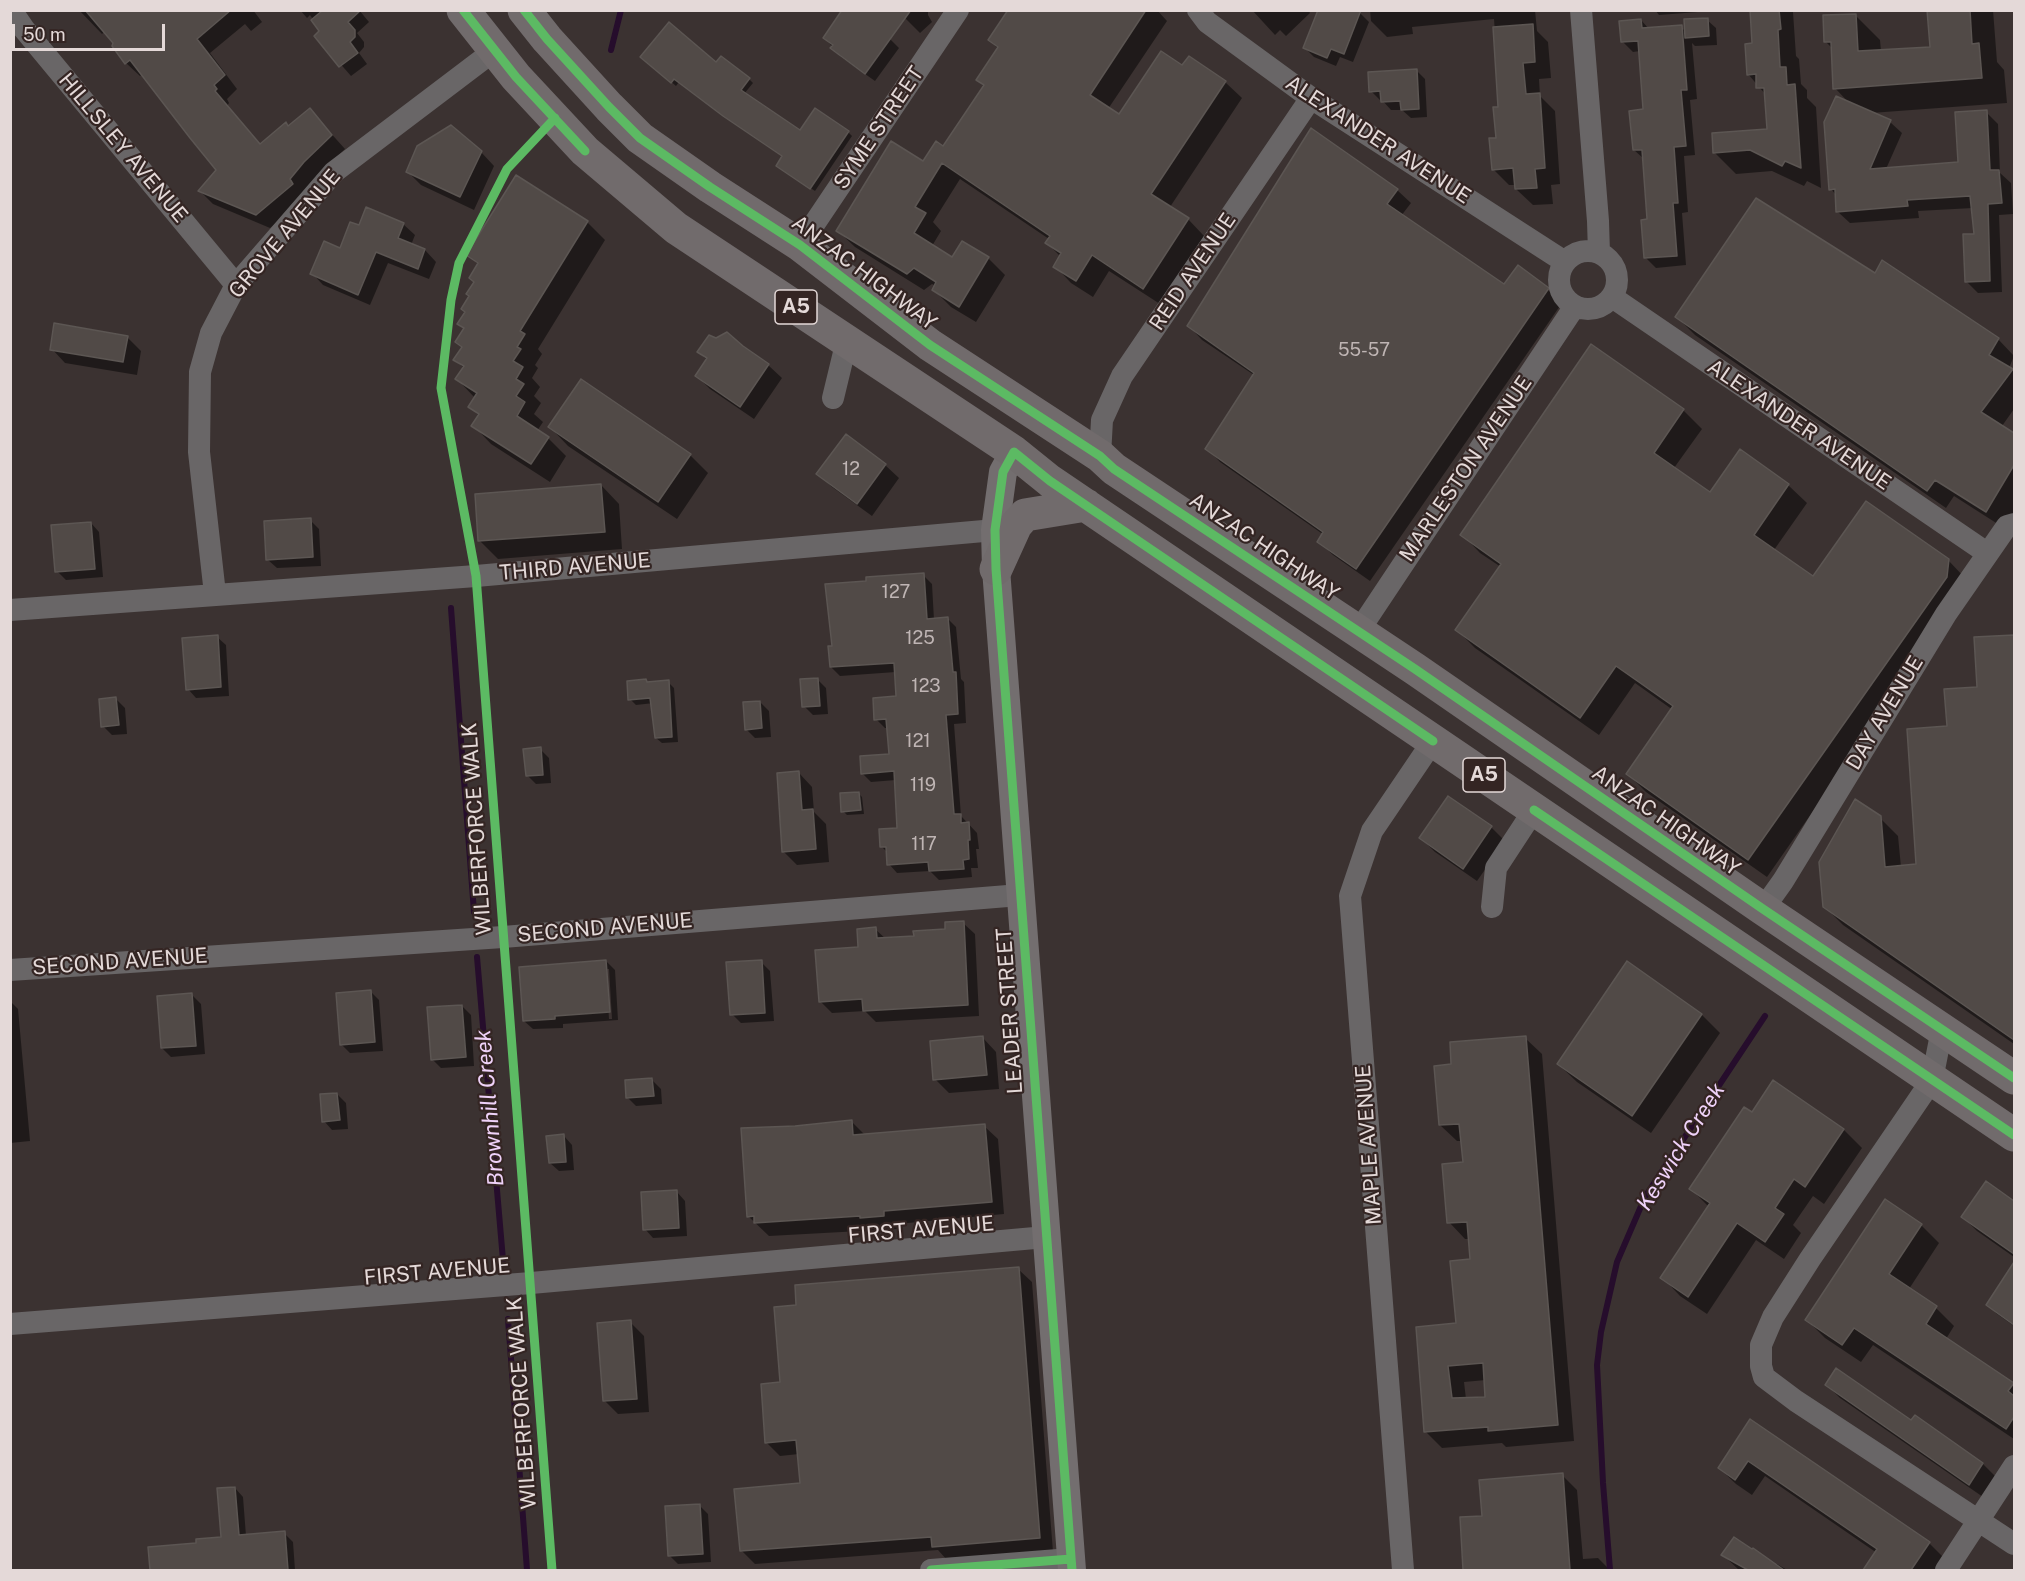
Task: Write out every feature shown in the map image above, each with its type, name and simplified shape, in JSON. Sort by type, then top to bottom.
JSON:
[{"type":"highway","name":"A5","points":[[463,10],[516,77],[585,151],[676,228],[1014,452],[1050,481],[2014,1135]]},
{"type":"highway","name":"ANZAC HIGHWAY","points":[[524,10],[547,39],[640,138],[800,245],[930,345],[1232,549],[1415,669],[1763,909],[2014,1078]]},
{"type":"highway","points":[[666,156],[689,184],[699,202],[700,212],[693,223],[676,228]]},
{"type":"highway","points":[[742,271],[724,247],[723,228],[727,222],[745,209]]},
{"type":"highway","points":[[930,345],[985,401],[1014,452],[1030,444],[1057,444],[1107,463]]},
{"type":"highway","points":[[996,569],[1016,525],[1025,515],[1086,505]]},
{"type":"highway","points":[[1207,588],[1232,549]]},
{"type":"highway","points":[[1415,669],[1431,693],[1436,709],[1437,719],[1433,741]]},
{"type":"highway","points":[[1433,741],[1449,730],[1491,721]]},
{"type":"highway","points":[[1636,878],[1663,840]]},
{"type":"main road","name":"LEADER STREET","points":[[1014,452],[1003,472],[995,530],[996,569],[1071,1565]]},
{"type":"street","name":"SYME STREET","points":[[800,245],[958,10]]},
{"type":"street","name":"ALEXANDER AVENUE","points":[[1198,10],[1207,22],[1311,98],[1565,262]]},
{"type":"street","points":[[1581,10],[1599,252]]},
{"type":"street","name":"HILLSLEY AVENUE","points":[[15,27],[236,285]]},
{"type":"street","name":"GROVE AVENUE","points":[[215,594],[199,452],[200,372],[211,333],[236,285],[334,172],[495,50]]},
{"type":"street","name":"REID AVENUE","points":[[1107,463],[1102,420],[1122,376],[1311,98]]},
{"type":"street","points":[[1599,252],[1612,263],[1616,271],[1617,283],[1612,297],[1599,307],[1585,309],[1575,306],[1562,292],[1559,274],[1565,262],[1574,254],[1599,252]]},
{"type":"street","name":"ALEXANDER AVENUE","points":[[1612,297],[1987,553]]},
{"type":"street","name":"MARLESTON AVENUE","points":[[1358,632],[1575,306]]},
{"type":"street","points":[[833,398],[847,340]]},
{"type":"street","name":"DAY AVENUE","points":[[1763,909],[1783,881],[1946,614],[2007,526],[2014,524]]},
{"type":"street","name":"THIRD AVENUE","points":[[10,610],[476,576],[995,530]]},
{"type":"street","name":"MAPLE AVENUE","points":[[1402,1570],[1350,896],[1372,831],[1433,741]]},
{"type":"street","points":[[1492,907],[1496,868],[1534,810]]},
{"type":"street","name":"SECOND AVENUE","points":[[10,970],[503,937],[1020,894]]},
{"type":"street","points":[[1942,1029],[1932,1080],[1773,1317],[1765,1334],[1760,1355],[1764,1377],[1796,1401],[2014,1544]]},
{"type":"street","name":"FIRST AVENUE","points":[[10,1324],[1046,1237]]},
{"type":"street","points":[[1946,1570],[2014,1466]]},
{"type":"street","points":[[931,1570],[1071,1565]]},
{"type":"building","points":[[85,10],[231,10],[197,39],[225,75],[214,85],[217,89],[215,91],[260,144],[286,122],[288,126],[310,108],[332,135],[290,179],[293,184],[256,215],[198,191],[216,170],[130,60],[125,64],[112,46],[113,43]]},
{"type":"building","points":[[323,10],[361,10],[348,22],[355,30],[355,37],[350,42],[358,53],[339,67],[314,36],[319,31],[311,20]]},
{"type":"building","points":[[842,10],[911,10],[865,74],[830,48],[833,45],[823,38]]},
{"type":"building","points":[[1008,10],[1146,10],[1090,95],[1119,114],[1161,51],[1182,65],[1189,56],[1226,81],[1151,194],[1189,218],[1143,289],[1092,255],[1076,281],[1053,267],[1061,253],[1045,243],[1050,236],[942,163],[915,207],[926,213],[914,233],[952,257],[962,241],[989,257],[959,307],[932,290],[936,282],[914,268],[907,274],[836,231],[891,141],[923,161],[936,141],[943,146],[984,85],[976,80],[998,47],[988,40]]},
{"type":"building","points":[[1318,10],[1361,10],[1344,54],[1331,49],[1327,58],[1303,48]]},
{"type":"building","points":[[1750,10],[1779,10],[1780,67],[1786,67],[1787,85],[1795,84],[1801,168],[1785,161],[1782,166],[1750,150],[1713,153],[1712,133],[1767,129],[1764,88],[1756,88],[1756,74],[1747,75],[1745,44],[1752,43]]},
{"type":"building","points":[[1927,10],[1970,10],[1972,44],[1979,43],[1982,78],[1833,89],[1831,42],[1824,42],[1823,15],[1856,14],[1858,51],[1930,47]]},
{"type":"building","points":[[1708,18],[1709,36],[1685,38],[1684,19]]},
{"type":"building","points":[[1641,19],[1642,28],[1682,25],[1687,90],[1681,90],[1686,146],[1674,147],[1678,203],[1673,203],[1677,256],[1644,258],[1641,220],[1647,219],[1642,150],[1633,150],[1629,111],[1643,109],[1638,41],[1621,42],[1619,21]]},
{"type":"building","points":[[669,22],[716,62],[721,56],[750,78],[741,90],[800,130],[815,108],[849,131],[810,189],[776,166],[782,156],[674,79],[671,83],[640,57]]},
{"type":"building","points":[[1533,24],[1535,62],[1523,63],[1526,94],[1540,93],[1545,168],[1535,169],[1537,188],[1515,189],[1513,168],[1492,170],[1489,138],[1496,138],[1493,107],[1498,107],[1493,27]]},
{"type":"building","points":[[1417,69],[1419,109],[1401,110],[1400,101],[1381,102],[1380,91],[1369,92],[1368,72]]},
{"type":"building","points":[[1836,96],[1891,120],[1870,169],[1958,162],[1955,112],[1987,110],[1990,170],[1999,170],[2002,203],[1988,204],[1990,281],[1965,282],[1963,234],[1974,234],[1970,196],[1907,200],[1908,206],[1836,212],[1835,189],[1829,190],[1824,122]]},
{"type":"building","points":[[451,125],[482,151],[460,197],[406,172],[417,146]]},
{"type":"building","points":[[1311,128],[1398,189],[1387,204],[1504,284],[1518,265],[1549,288],[1356,569],[1317,542],[1323,532],[1205,449],[1254,373],[1187,326]]},
{"type":"building","points":[[516,175],[588,221],[520,331],[525,334],[517,347],[521,349],[513,361],[523,367],[516,379],[524,384],[516,396],[525,402],[517,416],[549,437],[531,464],[471,426],[479,414],[468,407],[477,393],[455,379],[464,366],[453,360],[462,347],[455,342],[464,328],[457,324],[465,312],[461,309],[469,296],[466,294],[474,282],[469,278],[478,263],[466,255]]},
{"type":"building","points":[[1756,198],[1875,273],[1882,260],[1999,338],[1989,355],[2013,369],[1981,412],[2014,433],[2014,465],[1986,512],[1935,480],[1927,491],[1675,317]]},
{"type":"building","points":[[366,207],[404,223],[398,238],[425,249],[418,269],[376,252],[358,295],[310,274],[324,241],[340,248],[350,222],[359,225]]},
{"type":"building","points":[[54,323],[128,336],[123,362],[50,350]]},
{"type":"building","points":[[727,332],[769,364],[740,407],[695,376],[707,358],[697,352],[709,335],[716,338]]},
{"type":"building","points":[[1591,344],[1684,409],[1654,453],[1710,492],[1740,449],[1789,484],[1754,535],[1813,576],[1866,501],[1949,559],[1947,577],[1748,860],[1626,774],[1673,706],[1616,666],[1580,718],[1455,630],[1501,564],[1460,535]]},
{"type":"building","points":[[581,379],[691,454],[658,502],[548,427]]},
{"type":"building","points":[[846,434],[886,464],[857,504],[816,474]]},
{"type":"building","points":[[601,484],[605,532],[478,541],[475,494]]},
{"type":"building","points":[[311,518],[313,557],[266,560],[264,521]]},
{"type":"building","points":[[91,522],[95,569],[55,572],[51,525]]},
{"type":"building","points":[[924,573],[927,619],[948,617],[953,672],[956,672],[958,714],[946,715],[954,814],[961,814],[961,823],[969,822],[969,859],[963,860],[964,869],[929,871],[928,862],[887,865],[886,847],[880,847],[879,829],[897,828],[894,771],[861,774],[860,756],[889,754],[886,719],[874,720],[873,698],[896,696],[894,663],[830,667],[828,646],[832,646],[825,584],[866,581],[866,577]]},
{"type":"building","points":[[218,635],[221,687],[186,690],[182,638]]},
{"type":"building","points":[[2014,635],[2014,1040],[1823,907],[1819,862],[1855,799],[1881,816],[1885,867],[1916,864],[1907,729],[1947,726],[1944,689],[1977,687],[1974,637]]},
{"type":"building","points":[[818,678],[820,706],[802,707],[800,679]]},
{"type":"building","points":[[646,679],[647,682],[669,680],[672,737],[655,738],[650,698],[628,700],[627,681]]},
{"type":"building","points":[[116,697],[119,725],[101,727],[99,699]]},
{"type":"building","points":[[760,701],[762,728],[745,730],[743,702]]},
{"type":"building","points":[[541,747],[543,775],[526,776],[523,749]]},
{"type":"building","points":[[799,771],[802,810],[813,809],[816,849],[782,852],[777,773]]},
{"type":"building","points":[[859,792],[861,810],[841,812],[840,793]]},
{"type":"building","points":[[1448,796],[1492,826],[1463,869],[1419,838]]},
{"type":"building","points":[[964,921],[968,1005],[863,1011],[862,999],[819,1002],[815,950],[858,947],[857,929],[876,927],[877,938],[914,936],[913,931],[945,929],[945,922]]},
{"type":"building","points":[[606,960],[610,1012],[523,1021],[519,967]]},
{"type":"building","points":[[762,960],[765,1013],[730,1015],[726,962]]},
{"type":"building","points":[[1627,961],[1702,1014],[1632,1116],[1557,1064]]},
{"type":"building","points":[[371,990],[375,1042],[340,1045],[336,993]]},
{"type":"building","points":[[192,993],[196,1046],[161,1048],[157,996]]},
{"type":"building","points":[[462,1005],[466,1057],[431,1060],[427,1007]]},
{"type":"building","points":[[983,1036],[987,1075],[933,1080],[930,1041]]},
{"type":"building","points":[[1526,1036],[1558,1425],[1488,1431],[1488,1427],[1424,1432],[1416,1327],[1456,1323],[1450,1261],[1470,1259],[1467,1222],[1447,1223],[1442,1164],[1463,1162],[1459,1124],[1439,1125],[1434,1066],[1451,1064],[1450,1042]],"holes":[[[1483,1363],[1485,1397],[1452,1398],[1448,1366]]]},
{"type":"building","points":[[652,1078],[654,1096],[626,1098],[625,1080]]},
{"type":"building","points":[[1773,1080],[1844,1129],[1805,1187],[1794,1179],[1775,1208],[1784,1214],[1765,1242],[1737,1223],[1688,1297],[1660,1278],[1710,1203],[1689,1189],[1744,1107],[1752,1112]]},
{"type":"building","points":[[337,1093],[340,1120],[322,1122],[320,1094]]},
{"type":"building","points":[[852,1120],[853,1135],[985,1124],[992,1202],[884,1211],[884,1216],[860,1218],[860,1216],[754,1223],[754,1216],[747,1217],[741,1128],[795,1126]]},
{"type":"building","points":[[564,1134],[566,1162],[549,1163],[546,1136]]},
{"type":"building","points":[[1986,1181],[2014,1201],[2014,1254],[1961,1217]]},
{"type":"building","points":[[677,1190],[679,1228],[643,1230],[641,1192]]},
{"type":"building","points":[[1885,1199],[1922,1224],[1889,1274],[1937,1306],[1926,1324],[2014,1383],[2008,1391],[2014,1396],[2014,1417],[2006,1429],[1854,1328],[1842,1345],[1805,1320]]},
{"type":"building","points":[[2014,1262],[2014,1325],[1986,1305]]},
{"type":"building","points":[[1019,1267],[1040,1538],[932,1547],[931,1537],[740,1551],[734,1489],[800,1483],[796,1440],[765,1443],[761,1384],[780,1382],[774,1307],[796,1305],[795,1285]]},
{"type":"building","points":[[631,1320],[637,1399],[603,1401],[597,1323]]},
{"type":"building","points":[[1836,1368],[1911,1420],[1915,1415],[1983,1463],[1969,1485],[1825,1385]]},
{"type":"building","points":[[1750,1419],[1930,1542],[1911,1570],[1863,1570],[1877,1549],[1748,1461],[1735,1480],[1718,1468]]},
{"type":"building","points":[[1563,1473],[1570,1570],[1463,1570],[1460,1517],[1482,1516],[1479,1480]]},
{"type":"building","points":[[235,1487],[239,1535],[285,1531],[288,1570],[150,1570],[148,1547],[196,1543],[196,1539],[221,1537],[217,1488]]},
{"type":"building","points":[[700,1504],[703,1554],[668,1556],[665,1506]]},
{"type":"building","points":[[1734,1537],[1784,1570],[1748,1570],[1721,1555]]},
{"type":"waterway","name":"Brownhill Creek","points":[[611,50],[621,10]]},
{"type":"waterway","name":"Brownhill Creek","points":[[451,608],[474,912]]},
{"type":"waterway","name":"Brownhill Creek","points":[[477,957],[503,1260]]},
{"type":"waterway","name":"Keswick Creek","points":[[1610,1570],[1597,1365],[1601,1332],[1617,1262],[1645,1197],[1765,1016]]},
{"type":"waterway","name":"Brownhill Creek","points":[[508,1319],[527,1570]]},
{"type":"cycle path","points":[[463,10],[516,77],[585,151]]},
{"type":"cycle path","points":[[524,10],[547,39],[640,138],[710,187],[800,245],[930,345],[1100,456],[1114,469],[1415,669],[1763,909],[2014,1078]]},
{"type":"cycle path","name":"WILBERFORCE WALK","points":[[552,1570],[476,576],[441,388],[451,300],[459,263],[507,169],[555,118]]},
{"type":"cycle path","points":[[1072,1570],[996,569],[995,530],[1003,472],[1014,452],[1050,481],[1433,741]]},
{"type":"cycle path","points":[[1534,810],[2014,1135]]},
{"type":"cycle path","points":[[931,1570],[1071,1559]]}]
